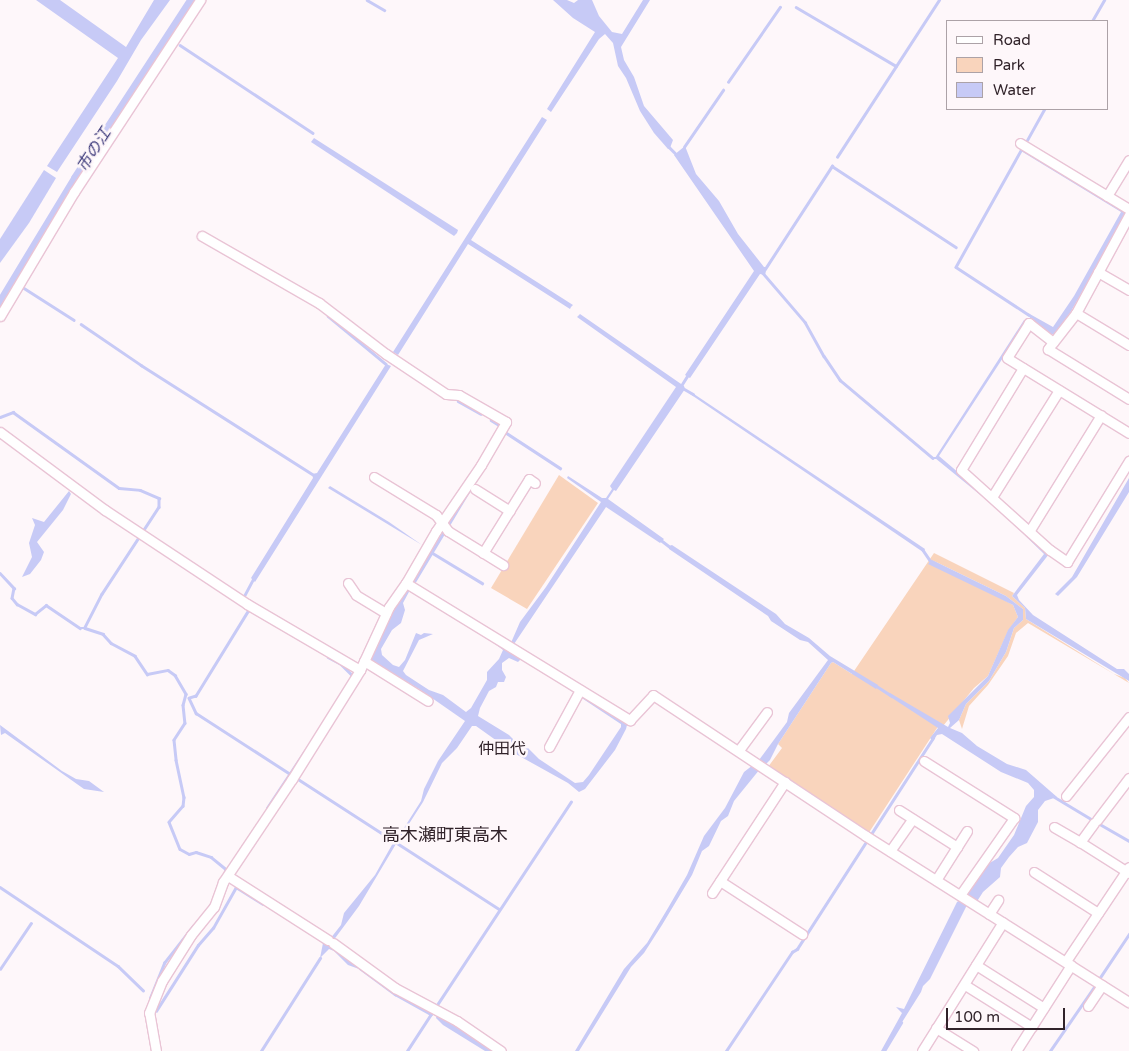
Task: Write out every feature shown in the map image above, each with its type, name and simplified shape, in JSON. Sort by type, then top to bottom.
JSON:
[{"type":"street","points":[[0,316],[79,184],[200,0]]},
{"type":"street","points":[[1020,143],[1126,207]]},
{"type":"street","points":[[1108,196],[1129,160]]},
{"type":"street","points":[[1129,215],[1076,313],[1048,349],[1129,399]]},
{"type":"street","points":[[156,1051],[149,1012],[162,981],[191,935],[214,907],[223,882],[293,777],[360,670],[386,613],[444,528],[506,422],[459,395],[446,394],[386,354],[318,303],[202,236]]},
{"type":"street","points":[[1098,272],[1129,290]]},
{"type":"street","points":[[1076,313],[1129,345]]},
{"type":"street","points":[[1053,342],[1029,323],[1007,358],[1022,370],[1099,418],[1129,433]]},
{"type":"street","points":[[1022,370],[961,470],[1030,530],[1050,550],[1067,562],[1129,461]]},
{"type":"street","points":[[992,497],[1058,392]]},
{"type":"street","points":[[1030,530],[1099,418]]},
{"type":"street","points":[[0,432],[72,487],[247,604],[360,670]]},
{"type":"street","points":[[374,477],[436,515],[444,528],[503,565]]},
{"type":"street","points":[[483,554],[529,479],[535,483]]},
{"type":"street","points":[[475,489],[510,511]]},
{"type":"street","points":[[348,582],[356,595],[386,613]]},
{"type":"street","points":[[406,583],[512,646],[578,693],[630,720],[653,694],[740,750],[868,837],[1129,1002]]},
{"type":"street","points":[[364,661],[428,701]]},
{"type":"street","points":[[549,747],[578,693]]},
{"type":"street","points":[[740,750],[767,712]]},
{"type":"street","points":[[1066,796],[1129,717]]},
{"type":"street","points":[[924,762],[1014,818],[965,899]]},
{"type":"street","points":[[1080,842],[1129,778]]},
{"type":"street","points":[[712,893],[785,782]]},
{"type":"street","points":[[899,810],[957,847]]},
{"type":"street","points":[[890,851],[912,819]]},
{"type":"street","points":[[1016,1051],[1044,1008],[1098,913],[1128,870],[1054,827]]},
{"type":"street","points":[[936,880],[967,831]]},
{"type":"street","points":[[1034,872],[1098,913]]},
{"type":"street","points":[[228,876],[330,942],[394,988],[434,1011],[457,1021],[501,1051]]},
{"type":"street","points":[[720,881],[802,934]]},
{"type":"street","points":[[989,914],[998,900]]},
{"type":"street","points":[[922,1051],[1003,922]]},
{"type":"street","points":[[976,965],[1044,1008]]},
{"type":"street","points":[[1088,1006],[1099,983]]},
{"type":"street","points":[[965,985],[1032,1027]]},
{"type":"street","points":[[936,1028],[973,1051]]},
{"type":"green space","points":[[559,475],[598,503],[527,609],[491,588]]},
{"type":"green space","points":[[934,553],[1014,593],[1012,596],[1025,608],[1026,619],[1114,674],[1125,678],[1129,683],[1028,623],[1016,633],[1008,656],[988,685],[969,706],[962,729],[959,720],[966,704],[989,681],[1006,652],[1014,628],[1023,620],[1023,609],[1006,596],[932,560],[1013,605],[1018,617],[1008,631],[988,676],[974,688],[943,726],[939,725],[868,834],[768,767],[782,748],[778,744],[831,663],[833,662],[852,674]]},
{"type":"water","points":[[36,0],[60,0],[126,47],[154,0],[170,0],[141,40],[117,81],[57,172],[47,166],[118,58]]},
{"type":"water","points":[[553,0],[567,0],[574,3],[578,0],[592,0],[599,16],[612,32],[622,34],[643,0],[650,0],[621,47],[624,60],[634,77],[644,106],[673,140],[670,148],[668,149],[654,133],[640,111],[626,78],[618,66],[613,43],[605,34],[599,39],[551,112],[547,109],[595,32],[573,18]]},
{"type":"water","points":[[542,117],[547,120],[471,240],[573,305],[570,309],[468,244],[398,355],[393,352]]},
{"type":"water","points":[[314,138],[458,230],[457,233],[454,236],[311,142]]},
{"type":"water","points":[[685,146],[696,174],[719,201],[738,234],[764,267],[767,267],[765,275],[760,274],[690,378],[685,375],[754,271],[674,155]]},
{"type":"water","points":[[1022,149],[1128,213],[1070,313],[1055,334],[1050,334],[1030,318],[1028,313],[1053,327],[1074,296],[1121,212],[1021,151]]},
{"type":"water","points":[[44,170],[56,178],[29,223],[0,263],[0,239]]},
{"type":"water","points":[[580,314],[684,386],[685,389],[616,491],[614,490],[608,499],[664,539],[660,543],[606,507],[512,647],[520,655],[520,660],[518,662],[509,658],[502,663],[502,670],[506,677],[504,682],[498,682],[496,687],[489,691],[478,716],[509,735],[518,744],[527,747],[539,759],[575,783],[583,782],[589,775],[621,727],[621,721],[627,725],[626,729],[615,750],[585,789],[579,792],[568,783],[514,753],[476,726],[472,726],[457,748],[442,763],[423,802],[398,841],[397,839],[421,801],[424,789],[438,761],[465,721],[419,689],[370,660],[391,611],[403,594],[408,589],[410,590],[403,603],[405,610],[401,623],[392,630],[381,649],[382,655],[393,665],[399,667],[405,660],[416,633],[421,635],[424,633],[433,634],[419,640],[403,671],[429,690],[443,695],[466,712],[471,708],[487,680],[487,672],[499,659],[503,650],[486,637],[510,645],[520,622],[546,587],[601,502],[567,478],[568,476],[602,498],[606,498],[612,489],[610,486],[676,387],[577,317]]},
{"type":"water","points":[[1024,320],[1027,321],[939,456],[1001,509],[1049,554],[1017,595],[1019,600],[1033,615],[1117,669],[1124,669],[1129,674],[1129,681],[1026,619],[1025,608],[1012,596],[1044,554],[1000,511],[935,458]]},
{"type":"water","points":[[386,364],[391,366],[255,582],[251,578],[313,478],[312,474],[317,473]]},
{"type":"water","points":[[691,392],[925,549],[924,551],[690,394]]},
{"type":"water","points":[[1129,478],[1129,492],[1077,577],[1058,596],[1055,594],[1072,577]]},
{"type":"water","points":[[330,486],[389,522],[422,545],[328,488]]},
{"type":"water","points":[[69,491],[71,494],[63,510],[37,542],[44,552],[41,560],[30,574],[22,577],[32,557],[29,543],[35,525],[32,518],[44,522]]},
{"type":"water","points":[[672,545],[776,614],[785,624],[809,638],[830,656],[878,685],[876,689],[833,662],[831,663],[778,744],[770,760],[766,764],[759,760],[787,722],[789,713],[828,660],[808,642],[800,640],[771,621],[768,616],[669,549],[669,546]]},
{"type":"water","points":[[932,560],[1006,596],[1023,609],[1023,620],[1014,628],[1006,652],[989,681],[966,704],[959,720],[950,728],[962,733],[977,746],[1007,764],[1026,770],[1057,797],[1045,801],[1038,810],[1038,822],[1027,843],[1018,847],[1009,857],[1001,868],[1000,877],[983,892],[976,903],[967,897],[971,887],[988,864],[998,858],[1014,835],[1026,806],[1034,797],[1034,790],[1028,783],[1001,772],[942,734],[937,735],[933,741],[930,738],[938,728],[889,696],[890,693],[948,727],[950,723],[948,716],[988,676],[1008,630],[1018,617],[1013,605],[928,564]]},
{"type":"water","points":[[0,725],[62,771],[76,779],[89,781],[104,792],[84,789],[5,733],[1,735]]},
{"type":"water","points":[[753,765],[760,769],[734,801],[728,816],[721,821],[709,846],[702,851],[692,875],[662,925],[644,953],[631,967],[579,1051],[575,1051],[624,969],[647,943],[687,875],[704,836],[725,808],[744,772]]},
{"type":"water","points":[[393,843],[396,844],[359,906],[333,941],[330,939],[341,925],[344,913],[375,875]]},
{"type":"water","points":[[960,900],[967,905],[930,979],[923,986],[884,1051],[881,1051],[902,1013],[896,1007],[904,1009],[957,902]]},
{"type":"water","points":[[315,936],[359,965],[359,969],[348,965],[334,951],[329,949],[320,958],[323,943]]},
{"type":"water","points":[[437,1015],[456,1024],[496,1051],[485,1051],[443,1025],[436,1018]]},
{"type":"waterway","name":"市の江","points":[[0,302],[75,178],[191,0]]},
{"type":"waterway","points":[[367,0],[384,10]]},
{"type":"waterway","points":[[837,157],[939,0]]},
{"type":"waterway","points":[[1093,20],[1104,0]]},
{"type":"waterway","points":[[728,82],[780,7]]},
{"type":"waterway","points":[[796,7],[896,66]]},
{"type":"waterway","points":[[180,45],[313,133]]},
{"type":"waterway","points":[[684,147],[723,90]]},
{"type":"waterway","points":[[1026,142],[1043,110]]},
{"type":"waterway","points":[[669,147],[677,155]]},
{"type":"waterway","points":[[1022,149],[956,267],[1029,315]]},
{"type":"waterway","points":[[765,269],[832,166],[956,247]]},
{"type":"waterway","points":[[763,273],[805,322],[840,380],[933,458],[937,458]]},
{"type":"waterway","points":[[24,288],[74,320]]},
{"type":"waterway","points":[[328,316],[386,364]]},
{"type":"waterway","points":[[81,324],[141,365],[312,474]]},
{"type":"waterway","points":[[689,374],[681,387],[693,394]]},
{"type":"waterway","points":[[458,401],[481,414]]},
{"type":"waterway","points":[[0,417],[13,412],[119,488],[140,490],[159,498],[159,507],[102,594],[85,628],[103,634],[111,643],[135,656],[147,674],[168,670],[175,675],[186,694],[183,705],[185,723],[174,740],[184,797],[183,806],[169,822],[180,849],[189,854],[196,852],[211,857],[226,869],[225,873]]},
{"type":"waterway","points":[[491,420],[499,425]]},
{"type":"waterway","points":[[505,432],[560,468]]},
{"type":"waterway","points":[[412,585],[471,487]]},
{"type":"waterway","points":[[661,540],[670,547]]},
{"type":"waterway","points":[[923,550],[931,562]]},
{"type":"waterway","points":[[431,552],[482,583]]},
{"type":"waterway","points":[[0,573],[14,588],[12,598],[17,604],[35,614],[46,605],[80,628],[85,628]]},
{"type":"waterway","points":[[243,598],[253,579]]},
{"type":"waterway","points":[[246,608],[249,610],[196,696],[189,698],[196,713],[499,909]]},
{"type":"waterway","points":[[328,657],[341,664],[353,676]]},
{"type":"waterway","points":[[875,685],[892,696]]},
{"type":"waterway","points":[[567,686],[621,722]]},
{"type":"waterway","points":[[726,1051],[792,952],[797,949],[933,738]]},
{"type":"waterway","points":[[267,808],[308,746]]},
{"type":"waterway","points":[[1053,796],[1093,820]]},
{"type":"waterway","points":[[360,968],[395,994],[431,1014],[571,802]]},
{"type":"waterway","points":[[1098,823],[1129,841]]},
{"type":"waterway","points":[[0,887],[118,966],[143,990]]},
{"type":"waterway","points":[[156,1011],[198,945],[213,928],[236,887],[262,903]]},
{"type":"waterway","points":[[0,969],[31,923]]},
{"type":"waterway","points":[[150,998],[164,963],[193,926]]},
{"type":"waterway","points":[[1099,979],[1129,934]]},
{"type":"waterway","points":[[261,1051],[320,958]]},
{"type":"waterway","points":[[1050,1051],[1096,984]]},
{"type":"waterway","points":[[407,1051],[431,1014]]},
{"type":"waterway","points":[[884,1051],[901,1023]]},
{"type":"district","name":"仲田代","points":[[502,749]]},
{"type":"district","name":"高木瀬町東高木","points":[[445,835]]}]
